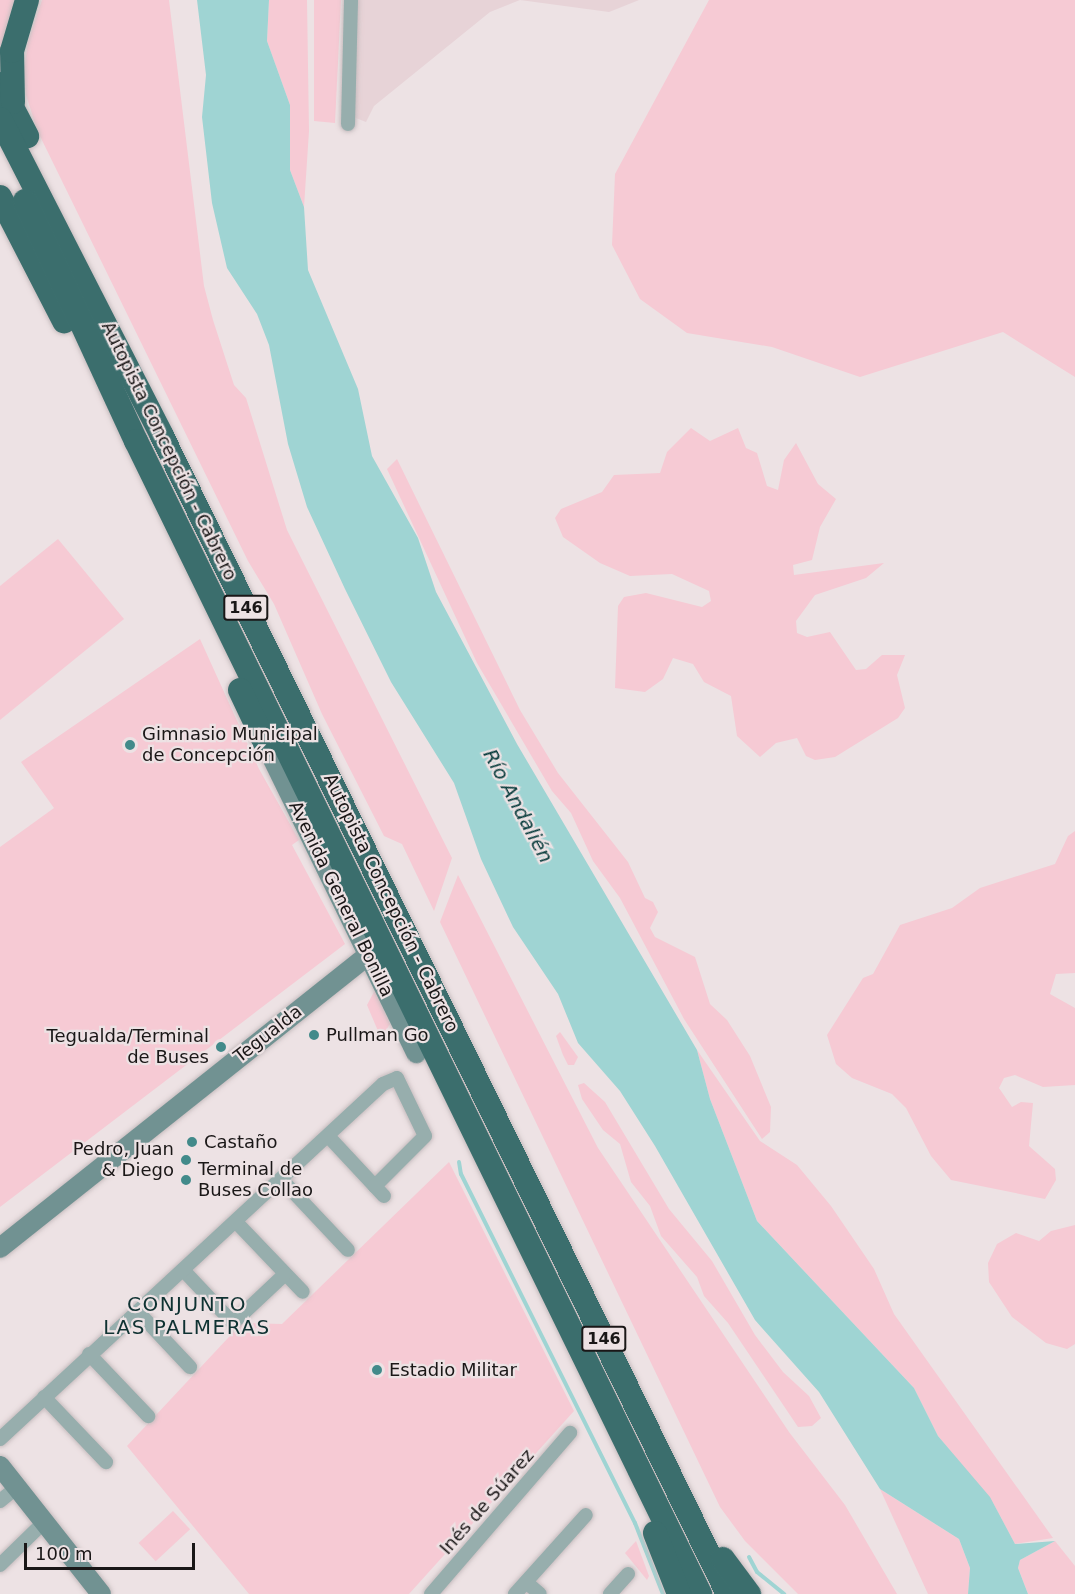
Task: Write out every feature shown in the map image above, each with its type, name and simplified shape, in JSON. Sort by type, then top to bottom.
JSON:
[{"type":"highway","points":[[7,115],[12,51],[27,0]]},
{"type":"highway","name":"Autopista Concepción - Cabrero","points":[[0,84],[7,115],[112,303],[162,436],[728,1594]]},
{"type":"highway","name":"Autopista Concepción - Cabrero","points":[[0,153],[136,441],[700,1594]]},
{"type":"highway","points":[[0,197],[69,332],[136,441]]},
{"type":"highway","points":[[202,574],[215,626],[266,745]]},
{"type":"highway","points":[[416,1053],[509,1227],[557,1302]]},
{"type":"highway","points":[[633,1456],[679,1594]]},
{"type":"highway","points":[[680,1495],[749,1594]]},
{"type":"street","points":[[348,124],[351,0]]},
{"type":"street","name":"Avenida General Bonilla","points":[[266,745],[416,1053]]},
{"type":"street","name":"Tegualda","points":[[0,1248],[368,956]]},
{"type":"street","points":[[0,1439],[89,1354],[140,1314],[185,1272],[237,1222],[383,1084],[397,1078],[425,1136],[379,1191],[328,1136]]},
{"type":"street","points":[[282,1180],[348,1250]]},
{"type":"street","points":[[237,1222],[303,1292]]},
{"type":"street","points":[[185,1272],[233,1323],[285,1274]]},
{"type":"street","points":[[140,1314],[190,1367]]},
{"type":"street","points":[[89,1354],[148,1416]]},
{"type":"street","points":[[44,1397],[106,1462]]},
{"type":"street","name":"Inés de Súarez","points":[[431,1594],[570,1433]]},
{"type":"street","points":[[0,1466],[101,1594]]},
{"type":"street","points":[[0,1502],[17,1487]]},
{"type":"street","points":[[515,1594],[586,1515]]},
{"type":"street","points":[[0,1565],[44,1522]]},
{"type":"street","points":[[610,1594],[628,1574]]},
{"type":"street","points":[[526,1582],[540,1594]]},
{"type":"shaded area","points":[[0,0],[18,0],[0,68]]},
{"type":"shaded area","points":[[42,0],[169,0],[204,286],[213,320],[234,385],[246,398],[287,530],[452,858],[434,911],[402,844],[384,836],[322,714],[274,604],[248,561],[37,130],[26,95],[24,70],[28,42]]},
{"type":"shaded area","points":[[269,0],[307,0],[309,131],[304,207],[290,170],[290,105],[267,41]]},
{"type":"shaded area","points":[[314,0],[341,0],[335,123],[314,121]]},
{"type":"shaded area","points":[[356,0],[520,0],[490,12],[374,106],[366,122],[351,116]]},
{"type":"shaded area","points":[[520,0],[639,0],[609,12]]},
{"type":"shaded area","points":[[709,0],[1075,0],[1075,377],[1003,332],[860,377],[772,347],[687,333],[640,299],[612,245],[615,174]]},
{"type":"shaded area","points":[[691,428],[710,441],[738,428],[746,448],[757,453],[767,486],[778,490],[784,460],[796,443],[818,484],[836,499],[820,527],[812,560],[793,565],[794,575],[884,563],[866,578],[815,595],[796,621],[797,633],[807,637],[830,632],[856,670],[866,669],[882,655],[905,655],[897,675],[905,708],[898,718],[835,757],[815,760],[806,756],[797,738],[776,743],[760,757],[737,736],[731,696],[704,682],[693,664],[673,658],[663,679],[645,692],[615,688],[618,606],[624,597],[646,593],[702,607],[711,601],[709,591],[672,574],[630,576],[600,563],[563,537],[555,518],[561,509],[602,492],[614,475],[660,473],[667,452]]},
{"type":"shaded area","points":[[397,459],[520,710],[558,773],[628,862],[645,898],[653,902],[658,912],[650,928],[655,937],[695,957],[710,1004],[727,1020],[750,1056],[771,1107],[770,1132],[762,1139],[684,1019],[620,898],[593,861],[571,813],[552,791],[477,663],[387,469]]},
{"type":"shaded area","points":[[58,539],[124,619],[0,720],[0,586]]},
{"type":"shaded area","points":[[200,639],[259,769],[299,840],[292,845],[345,944],[0,1207],[0,847],[54,808],[21,762]]},
{"type":"shaded area","points":[[1075,831],[1075,973],[1056,974],[1050,994],[1075,1008],[1075,1085],[1043,1087],[1015,1075],[1004,1078],[999,1088],[1012,1107],[1021,1102],[1033,1103],[1029,1146],[1055,1169],[1056,1180],[1045,1199],[951,1180],[931,1156],[906,1108],[892,1094],[852,1078],[836,1064],[827,1035],[863,978],[873,974],[900,925],[952,908],[980,888],[1055,864],[1068,836]]},
{"type":"shaded area","points":[[458,875],[598,1148],[789,1432],[845,1505],[897,1594],[798,1594],[745,1541],[720,1507],[440,922]]},
{"type":"shaded area","points":[[375,990],[390,1024],[381,1038],[367,1005]]},
{"type":"shaded area","points":[[560,1032],[578,1057],[574,1065],[568,1065],[563,1055],[556,1036]]},
{"type":"shaded area","points":[[697,1050],[760,1141],[797,1165],[831,1206],[874,1269],[894,1314],[1053,1538],[1015,1544],[993,1503],[938,1436],[914,1388],[757,1221],[710,1099]]},
{"type":"shaded area","points":[[584,1083],[605,1102],[669,1209],[712,1261],[755,1335],[783,1372],[809,1396],[821,1418],[812,1426],[798,1427],[728,1323],[704,1296],[697,1277],[661,1236],[650,1206],[631,1182],[620,1144],[603,1130],[582,1099],[578,1085]]},
{"type":"shaded area","name":"Estadio Militar","points":[[449,1162],[574,1411],[409,1594],[249,1594],[127,1446],[242,1323],[282,1324]]},
{"type":"shaded area","points":[[1075,1225],[1075,1344],[1067,1349],[1046,1343],[1012,1317],[989,1282],[988,1263],[997,1244],[1016,1233],[1039,1241],[1051,1231]]},
{"type":"shaded area","points":[[880,1489],[959,1539],[970,1568],[968,1594],[928,1594]]},
{"type":"shaded area","points":[[173,1511],[190,1529],[156,1561],[139,1543]]},
{"type":"shaded area","points":[[636,1541],[649,1576],[647,1580],[625,1553]]},
{"type":"shaded area","points":[[1055,1541],[1075,1566],[1075,1594],[1028,1594],[1018,1568],[1020,1560]]},
{"type":"water","name":"Río Andalién","points":[[197,0],[269,0],[267,41],[290,105],[290,170],[304,207],[308,270],[358,389],[372,456],[418,538],[436,592],[517,744],[697,1050],[710,1099],[757,1221],[914,1388],[938,1436],[990,1497],[1015,1544],[1055,1541],[1020,1560],[1018,1568],[1028,1594],[968,1594],[970,1568],[959,1539],[880,1489],[819,1392],[755,1320],[655,1146],[620,1091],[578,1043],[558,994],[513,927],[481,859],[454,783],[391,682],[345,589],[307,507],[288,444],[269,345],[257,314],[227,268],[212,203],[202,117],[206,75]]},
{"type":"waterway","points":[[459,1162],[461,1174],[635,1523],[663,1594]]},
{"type":"waterway","points":[[749,1557],[757,1572],[784,1594]]},
{"type":"place","name":"Gimnasio Municipal de Concepción","points":[[130,745]]},
{"type":"place","name":"Pullman Go","points":[[314,1035]]},
{"type":"place","name":"Tegualda/Terminal de Buses","points":[[221,1047]]},
{"type":"place","name":"Castaño","points":[[192,1142]]},
{"type":"place","name":"Pedro, Juan & Diego","points":[[186,1160]]},
{"type":"place","name":"Terminal de Buses Collao","points":[[186,1180]]},
{"type":"place","name":"Estadio Militar","points":[[377,1370]]},
{"type":"district","name":"CONJUNTO LAS PALMERAS","points":[[187,1316]]}]
